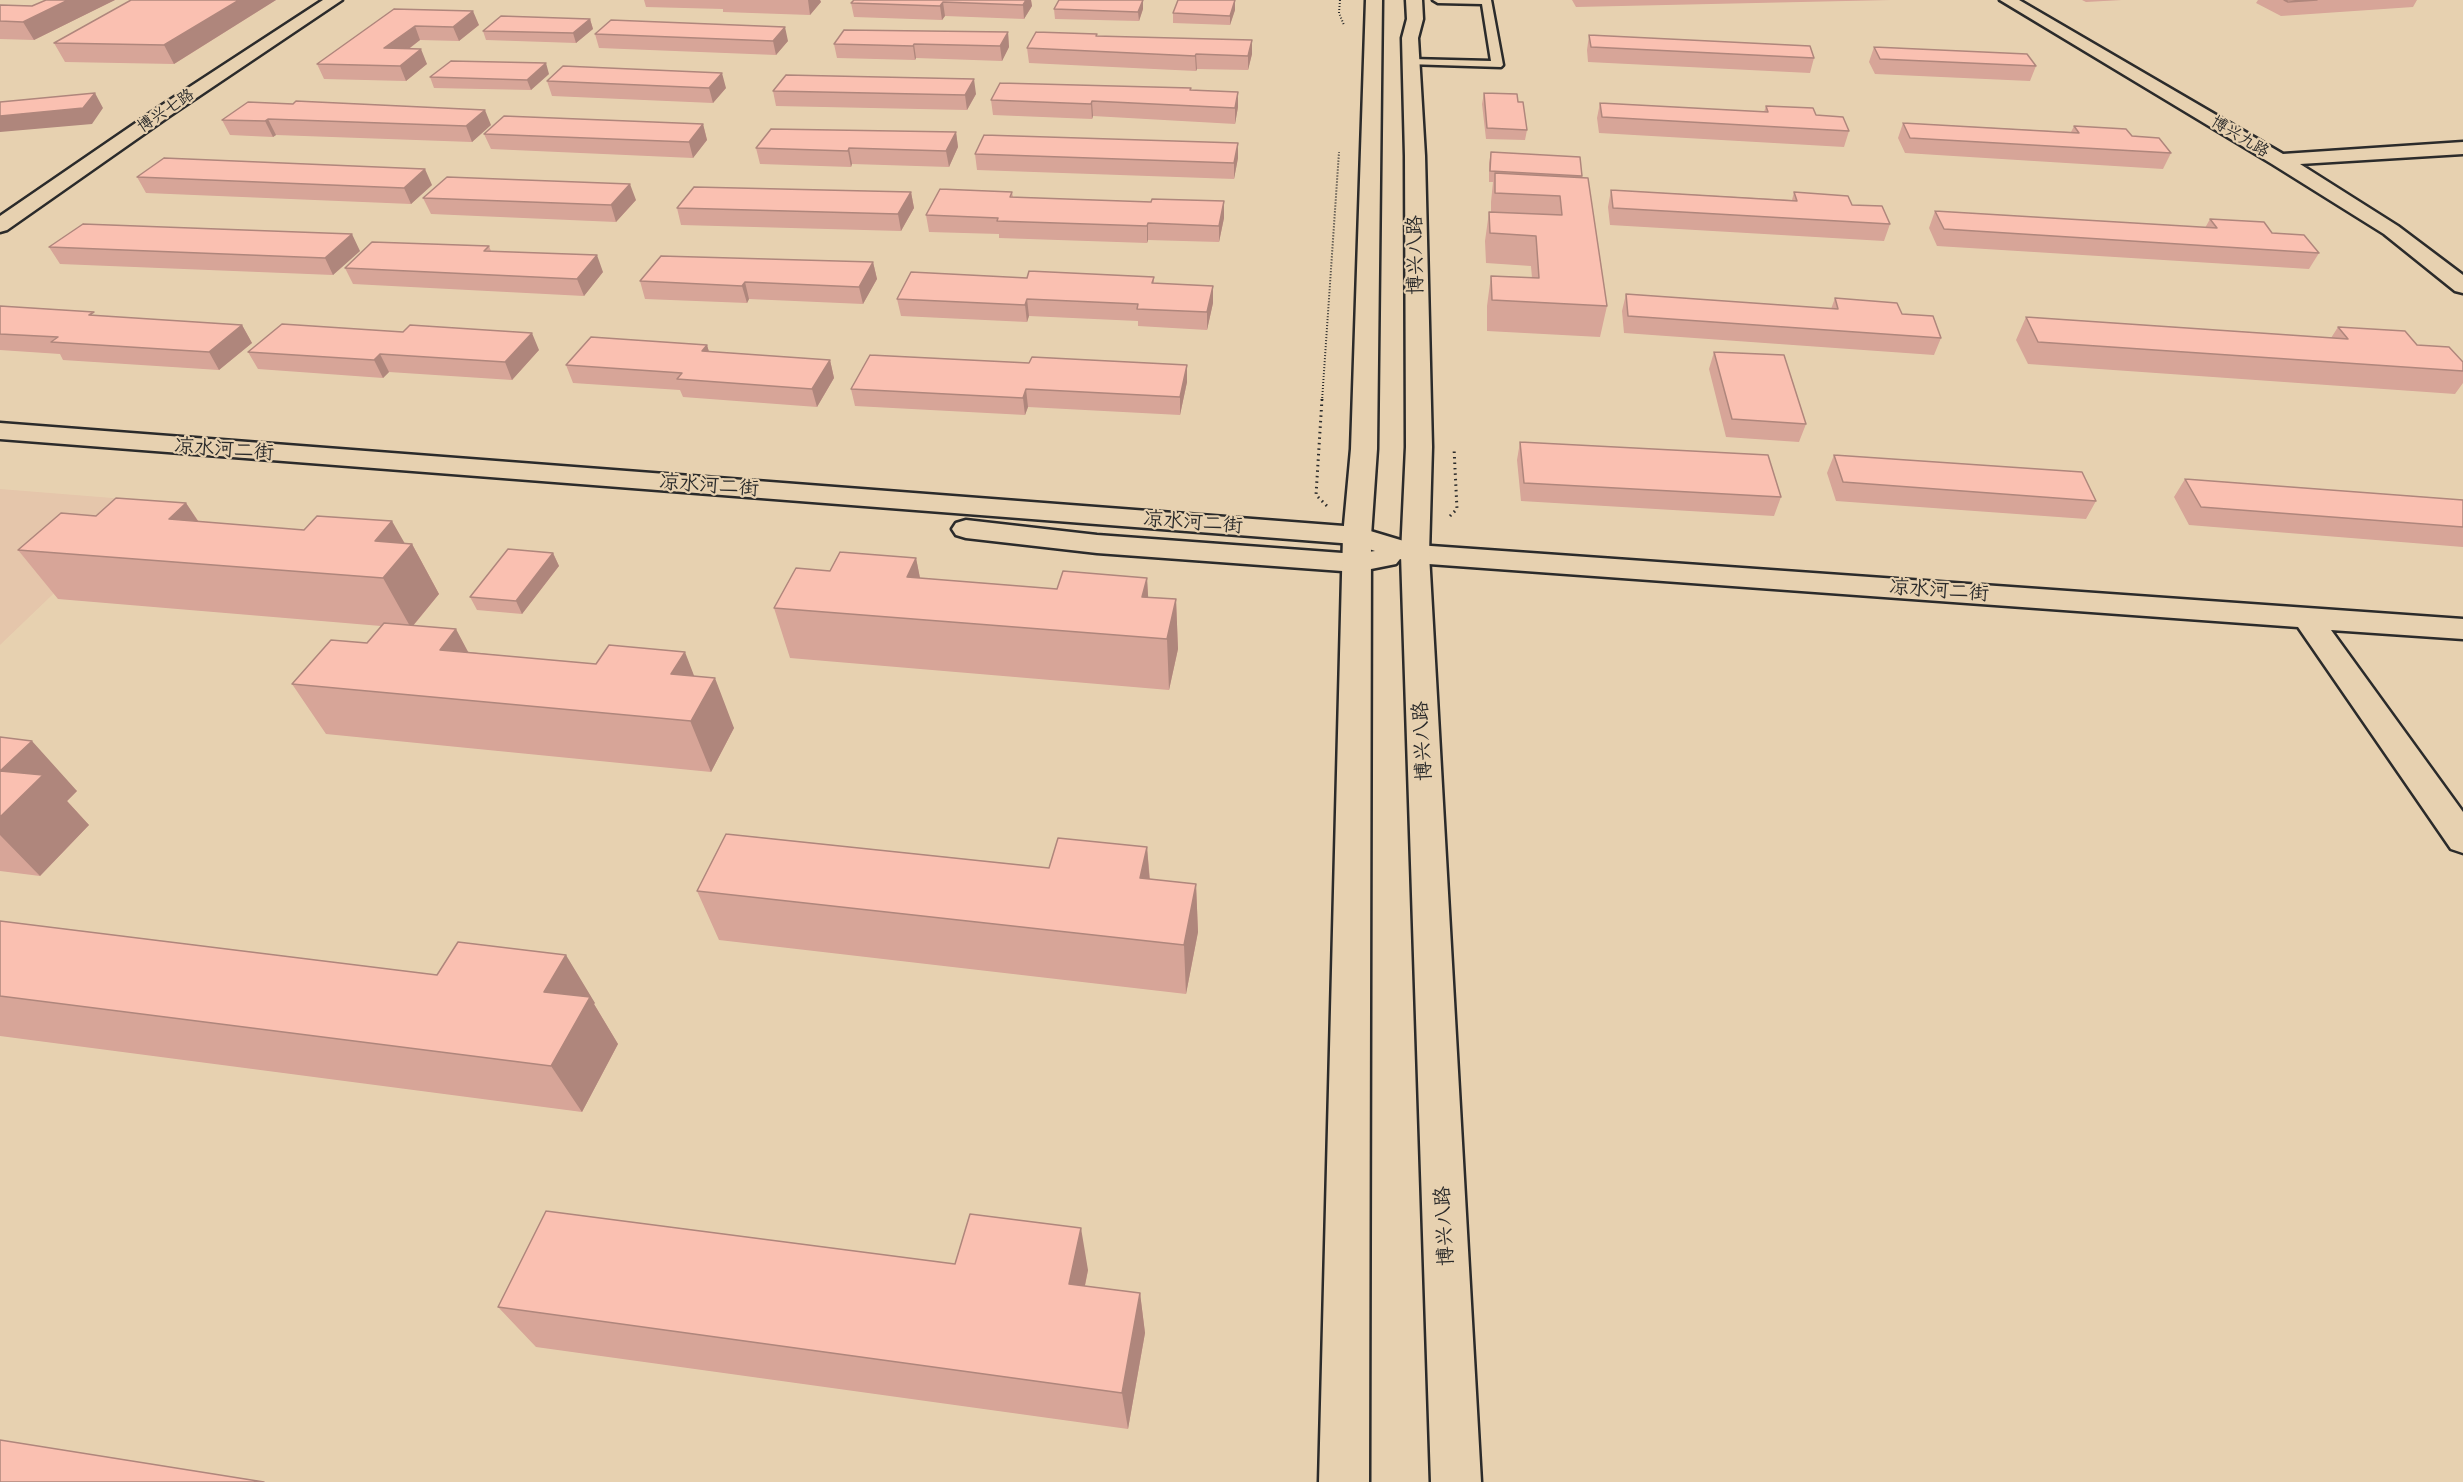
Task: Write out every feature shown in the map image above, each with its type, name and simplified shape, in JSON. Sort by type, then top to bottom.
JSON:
[{"type":"street","name":"博兴七路","points":[[0,226],[165,111],[334,0]]},
{"type":"street","points":[[1344,1482],[1356,550],[1364,449],[1374,0]]},
{"type":"street","name":"博兴八路","points":[[1414,0],[1415,18],[1410,38],[1415,156],[1419,447],[1415,554],[1456,1482]]},
{"type":"street","name":"博兴九路","points":[[2008,0],[2279,160],[2391,230],[2463,286]]},
{"type":"street","points":[[2279,160],[2463,148]]},
{"type":"street","name":"凉水河二街","points":[[0,431],[1356,550],[2307,616],[2463,629]]},
{"type":"street","name":"凉水河二街","points":[[0,453],[1008,532],[1096,544],[1356,550]]},
{"type":"street","points":[[2307,616],[2463,839]]},
{"type":"lane","points":[[1411,62],[1497,64],[1487,1],[1438,0]]},
{"type":"path","points":[[1340,0],[1339,13],[1346,32]]},
{"type":"path","points":[[1339,151],[1316,495],[1356,550]]},
{"type":"shaded area","points":[[0,489],[150,501],[0,645]]},
{"type":"building","points":[[46,0],[68,0],[23,22],[0,21],[0,5],[32,6]]},
{"type":"building","points":[[131,0],[239,0],[164,45],[54,43]]},
{"type":"building","points":[[854,0],[1026,0],[1023,5],[943,2],[940,6],[851,3]]},
{"type":"building","points":[[1059,0],[1143,0],[1138,12],[1054,9]]},
{"type":"building","points":[[1178,0],[1235,0],[1230,16],[1173,13]]},
{"type":"building","points":[[2284,0],[2317,0],[2288,2]]},
{"type":"building","points":[[394,9],[473,11],[453,27],[415,26],[384,48],[421,49],[400,66],[317,64]]},
{"type":"building","points":[[501,16],[590,19],[573,33],[483,31]]},
{"type":"building","points":[[611,20],[785,27],[773,41],[595,34]]},
{"type":"building","points":[[844,30],[1008,32],[1000,46],[834,44]]},
{"type":"building","points":[[1036,32],[1252,40],[1248,56],[1196,54],[1195,56],[1027,48]]},
{"type":"building","points":[[1589,35],[1810,46],[1814,58],[1591,47]]},
{"type":"building","points":[[1874,47],[2027,54],[2036,66],[1880,59]]},
{"type":"building","points":[[451,61],[546,63],[527,80],[430,77]]},
{"type":"building","points":[[563,66],[722,73],[709,88],[547,81]]},
{"type":"building","points":[[786,75],[974,79],[965,95],[773,91]]},
{"type":"building","points":[[1000,83],[1191,88],[1190,90],[1238,92],[1235,108],[1092,101],[1091,104],[991,100]]},
{"type":"building","points":[[95,93],[83,108],[0,116],[0,102]]},
{"type":"building","points":[[1484,93],[1517,94],[1518,102],[1523,102],[1527,130],[1487,128]]},
{"type":"building","points":[[296,101],[485,110],[466,126],[268,119],[265,121],[222,120],[248,102],[293,104]]},
{"type":"building","points":[[1600,103],[1768,112],[1766,106],[1813,108],[1816,115],[1843,117],[1849,131],[1602,117]]},
{"type":"building","points":[[504,116],[703,124],[689,142],[484,134]]},
{"type":"building","points":[[1903,123],[2079,133],[2074,126],[2126,129],[2132,136],[2159,138],[2171,153],[1910,138]]},
{"type":"building","points":[[771,129],[956,132],[946,151],[756,148]]},
{"type":"building","points":[[984,135],[1238,143],[1234,163],[975,154]]},
{"type":"building","points":[[1491,152],[1580,157],[1582,176],[1490,171]]},
{"type":"building","points":[[164,158],[425,169],[404,188],[137,177]]},
{"type":"building","points":[[1495,173],[1588,178],[1607,306],[1492,300],[1491,276],[1539,278],[1536,236],[1490,233],[1489,212],[1562,215],[1560,196],[1495,193]]},
{"type":"building","points":[[447,177],[630,184],[611,205],[423,198]]},
{"type":"building","points":[[694,187],[911,192],[898,214],[677,208]]},
{"type":"building","points":[[940,189],[1012,192],[1010,197],[1151,202],[1152,199],[1224,201],[1219,226],[997,221],[998,218],[926,215]]},
{"type":"building","points":[[1611,190],[1797,201],[1794,192],[1848,196],[1852,205],[1882,206],[1890,224],[1613,208]]},
{"type":"building","points":[[1935,211],[2217,228],[2210,219],[2264,222],[2272,233],[2304,235],[2319,253],[1944,229]]},
{"type":"building","points":[[83,224],[352,234],[325,258],[49,247]]},
{"type":"building","points":[[372,242],[489,246],[484,251],[597,255],[577,279],[345,268]]},
{"type":"building","points":[[661,256],[873,262],[859,287],[745,282],[742,286],[640,281]]},
{"type":"building","points":[[1029,271],[1154,277],[1152,283],[1213,286],[1207,312],[1137,309],[1138,304],[1027,299],[1025,305],[897,299],[911,272],[1027,278]]},
{"type":"building","points":[[1626,294],[1838,309],[1835,298],[1897,303],[1902,314],[1933,316],[1941,338],[1628,316]]},
{"type":"building","points":[[0,306],[94,312],[89,315],[242,325],[209,352],[51,342],[58,337],[0,334]]},
{"type":"building","points":[[2026,317],[2348,339],[2338,327],[2405,331],[2417,345],[2449,347],[2463,362],[2463,371],[2038,342]]},
{"type":"building","points":[[282,324],[403,332],[410,325],[532,333],[505,362],[380,354],[374,360],[248,352]]},
{"type":"building","points":[[591,337],[707,345],[702,351],[830,360],[812,389],[677,379],[682,373],[566,365]]},
{"type":"building","points":[[1714,352],[1784,355],[1806,424],[1732,419]]},
{"type":"building","points":[[870,355],[1029,363],[1032,357],[1187,365],[1180,397],[1026,389],[1023,398],[851,389]]},
{"type":"building","points":[[1520,442],[1768,455],[1781,497],[1524,483]]},
{"type":"building","points":[[1834,455],[2082,472],[2096,501],[1843,482]]},
{"type":"building","points":[[2185,479],[2463,500],[2463,527],[2201,507]]},
{"type":"building","points":[[116,498],[186,503],[169,519],[304,530],[317,516],[392,521],[375,541],[412,544],[383,578],[18,550],[61,513],[96,516]]},
{"type":"building","points":[[508,549],[553,553],[516,601],[470,597]]},
{"type":"building","points":[[840,552],[916,558],[907,577],[1057,589],[1063,571],[1147,578],[1142,597],[1176,599],[1167,639],[774,608],[796,568],[830,571]]},
{"type":"building","points":[[384,623],[456,629],[440,650],[596,664],[609,645],[685,652],[671,674],[715,678],[691,721],[292,684],[331,640],[367,643]]},
{"type":"building","points":[[0,737],[32,741],[0,771]]},
{"type":"building","points":[[0,771],[43,775],[0,817]]},
{"type":"building","points":[[726,834],[1049,868],[1058,838],[1147,847],[1140,878],[1196,884],[1184,945],[697,891]]},
{"type":"building","points":[[0,921],[437,975],[458,942],[566,955],[544,992],[590,997],[551,1066],[0,996]]},
{"type":"building","points":[[546,1211],[955,1264],[970,1214],[1081,1228],[1069,1284],[1140,1293],[1122,1393],[498,1307]]},
{"type":"building","points":[[0,1440],[264,1482],[0,1482]]}]
